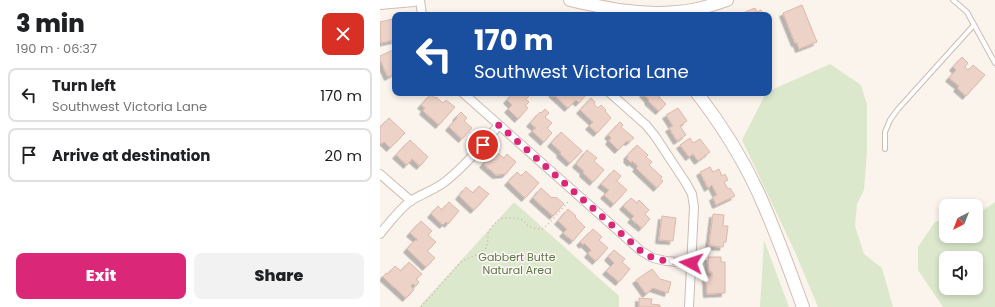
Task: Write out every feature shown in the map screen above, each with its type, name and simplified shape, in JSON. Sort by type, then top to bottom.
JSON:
[{"type":"main road","points":[[380,3],[414,0]]},
{"type":"main road","points":[[570,0],[621,10],[637,9],[656,12]]},
{"type":"main road","points":[[676,12],[701,8],[727,0]]},
{"type":"main road","points":[[700,96],[708,106],[749,173],[765,207],[803,307]]},
{"type":"street","points":[[420,0],[422,12]]},
{"type":"street","points":[[466,96],[641,251],[653,258],[666,261],[691,263]]},
{"type":"street","points":[[613,96],[646,125],[692,194],[694,207],[689,307]]},
{"type":"street","points":[[380,234],[403,207],[444,182],[466,164],[499,125]]},
{"type":"street","points":[[380,174],[411,201]]},
{"type":"lane","points":[[953,0],[967,12],[995,63]]},
{"type":"lane","points":[[885,149],[885,132],[890,120],[898,109],[974,25]]},
{"type":"path","points":[[421,307],[461,262],[476,256],[486,247],[488,242],[488,233],[500,219],[519,218],[533,228],[541,229],[576,193]]},
{"type":"green space","points":[[830,64],[861,85],[867,105],[867,151],[864,190],[857,204],[855,226],[864,254],[882,268],[893,307],[818,307],[795,252],[742,140],[764,96],[772,96],[772,90]]},
{"type":"green space","name":"Gabbert Butte Natural Area","points":[[514,202],[619,296],[619,307],[419,307]]},
{"type":"green space","points":[[995,202],[995,307],[943,307],[918,270],[918,247],[935,222],[939,221],[939,243],[983,243],[983,210]]},
{"type":"green space","points":[[764,240],[789,307],[760,307]]},
{"type":"building","points":[[802,5],[817,42],[799,49],[797,43],[795,43],[783,13]]},
{"type":"building","points":[[755,8],[757,12],[745,12]]},
{"type":"building","points":[[392,19],[392,41],[381,43],[380,22]]},
{"type":"building","points":[[392,50],[392,75],[388,77],[380,60],[380,56]]},
{"type":"building","points":[[962,57],[968,63],[965,67],[968,70],[973,65],[985,75],[966,96],[957,88],[959,86],[949,78],[956,70],[953,67]]},
{"type":"building","points":[[429,96],[433,96],[443,103],[446,100],[455,107],[439,125],[423,111],[425,108],[421,105]]},
{"type":"building","points":[[510,96],[529,96],[526,99],[529,102],[525,106],[528,108],[518,119],[508,109],[512,105],[507,100]]},
{"type":"building","points":[[555,96],[585,96],[579,103],[576,100],[568,108]]},
{"type":"building","points":[[646,96],[660,96],[659,97],[666,104],[659,111],[648,101],[649,100]]},
{"type":"building","points":[[591,98],[598,108],[601,105],[606,110],[605,111],[611,118],[597,133],[589,126],[593,122],[580,110]]},
{"type":"building","points":[[678,108],[687,121],[680,126],[686,135],[677,141],[669,128],[673,126],[666,115]]},
{"type":"building","points":[[545,109],[549,113],[545,117],[552,123],[547,128],[552,133],[544,142],[532,131],[536,128],[530,123],[540,112],[541,113]]},
{"type":"building","points":[[461,112],[467,118],[464,121],[472,128],[462,139],[449,127]]},
{"type":"building","points":[[389,118],[405,133],[390,148],[384,142],[381,144],[380,143],[380,127]]},
{"type":"building","points":[[620,122],[623,125],[621,127],[634,138],[629,142],[627,141],[618,150],[609,141],[611,138],[608,135]]},
{"type":"building","points":[[561,132],[582,151],[570,163],[551,143]]},
{"type":"building","points":[[690,138],[693,143],[700,139],[710,152],[698,161],[693,154],[689,157],[680,145]]},
{"type":"building","points":[[410,140],[428,157],[420,166],[412,159],[407,165],[396,155]]},
{"type":"building","points":[[637,145],[648,155],[646,157],[652,162],[649,165],[662,177],[660,179],[663,181],[657,188],[636,168],[638,166],[632,161],[631,163],[627,159],[627,156]]},
{"type":"building","points":[[587,150],[597,158],[594,161],[604,170],[593,182],[576,164]]},
{"type":"building","points":[[495,151],[504,158],[507,154],[516,162],[506,174],[496,175],[483,164]]},
{"type":"building","points":[[710,167],[713,172],[719,169],[722,176],[725,174],[728,180],[724,182],[735,196],[716,205],[713,197],[717,195],[712,185],[708,188],[700,172]]},
{"type":"building","points":[[614,170],[621,176],[617,181],[627,190],[614,204],[604,195],[609,190],[601,184]]},
{"type":"building","points":[[526,171],[539,183],[525,198],[508,182],[517,172],[521,176]]},
{"type":"building","points":[[479,186],[489,194],[474,210],[459,196],[466,187],[473,193]]},
{"type":"building","points":[[541,188],[552,198],[556,197],[564,204],[553,216],[533,198]]},
{"type":"building","points":[[631,198],[637,203],[639,200],[649,210],[645,214],[650,219],[642,228],[631,219],[634,216],[623,206]]},
{"type":"building","points":[[449,202],[459,211],[448,224],[446,222],[443,225],[431,214],[438,206],[442,210]]},
{"type":"building","points":[[568,209],[585,227],[573,241],[563,233],[567,229],[558,221]]},
{"type":"building","points":[[713,214],[724,215],[723,226],[728,226],[726,242],[724,242],[723,247],[709,246]]},
{"type":"building","points":[[662,216],[676,218],[673,241],[659,240]]},
{"type":"building","points":[[421,221],[432,231],[428,235],[436,242],[427,251],[435,258],[426,267],[407,249],[417,239],[410,233]]},
{"type":"building","points":[[593,229],[602,237],[599,240],[608,248],[596,261],[588,254],[591,250],[584,243],[583,245],[580,242]]},
{"type":"building","points":[[614,250],[625,259],[622,262],[630,269],[619,282],[606,271],[614,263],[608,257]]},
{"type":"building","points":[[708,257],[721,257],[721,262],[725,262],[725,293],[707,294],[706,277],[712,277],[712,272],[709,272]]},
{"type":"building","points":[[409,262],[422,274],[416,279],[419,282],[416,286],[413,284],[411,286],[414,290],[406,298],[383,277],[395,266],[401,271]]},
{"type":"building","points":[[652,269],[660,279],[671,282],[668,293],[653,288],[646,294],[636,280]]},
{"type":"building","points":[[639,298],[652,299],[651,304],[660,305],[660,307],[639,307]]},
{"type":"route","points":[[483,145],[499,125],[641,251],[653,258],[666,261],[691,263]]}]
